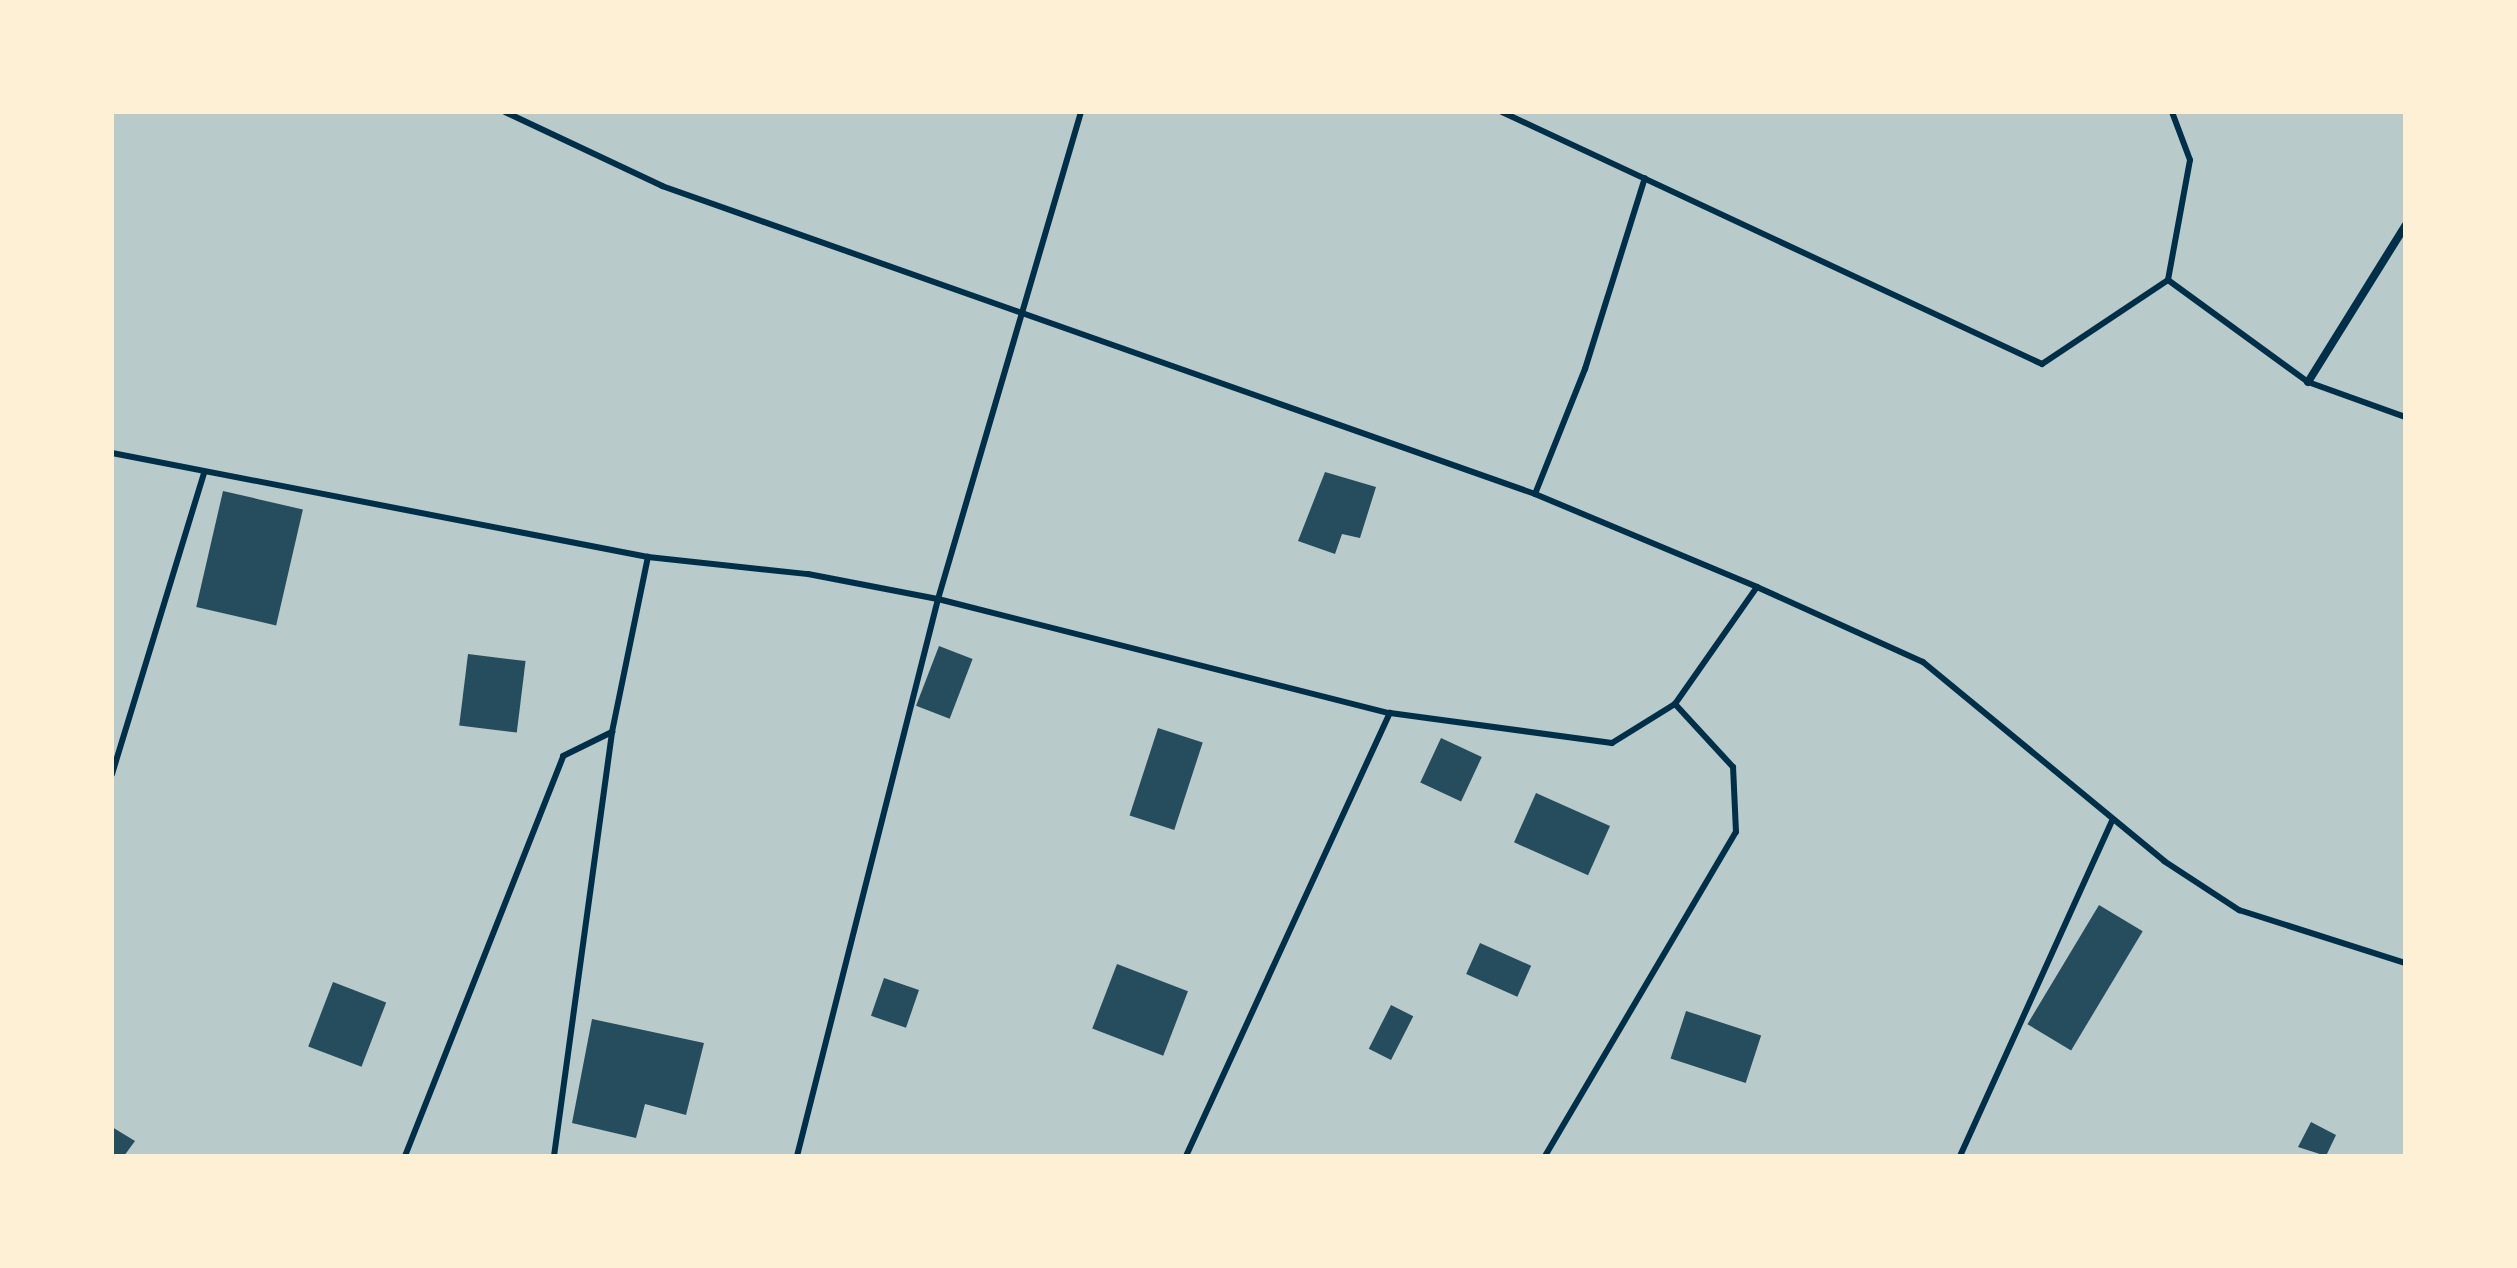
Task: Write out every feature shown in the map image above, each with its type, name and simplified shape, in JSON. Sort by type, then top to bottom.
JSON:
[{"type":"street","points":[[2308,382],[2405,226]]},
{"type":"lane","points":[[505,112],[662,186],[1023,316],[1535,494],[1757,587],[1923,662],[2164,861],[2239,910],[2405,963]]},
{"type":"lane","points":[[797,1156],[938,599],[1081,112]]},
{"type":"lane","points":[[1502,112],[2042,364],[2168,280],[2190,160],[2172,112]]},
{"type":"lane","points":[[1535,494],[1585,369],[1645,178]]},
{"type":"lane","points":[[2168,280],[2308,382],[2405,417]]},
{"type":"lane","points":[[112,453],[648,557],[808,574],[938,599],[1390,713],[1612,743],[1675,704],[1757,587]]},
{"type":"lane","points":[[112,774],[204,473]]},
{"type":"lane","points":[[554,1156],[612,732],[648,557]]},
{"type":"lane","points":[[1545,1156],[1736,832],[1733,767],[1675,704]]},
{"type":"lane","points":[[1186,1156],[1390,713]]},
{"type":"lane","points":[[405,1156],[563,756],[612,732]]},
{"type":"lane","points":[[1960,1156],[2113,819]]},
{"type":"shaded area","points":[[112,112],[2405,112],[2405,1156],[112,1156]]},
{"type":"building","points":[[1325,472],[1376,487],[1360,538],[1342,534],[1335,554],[1298,541]]},
{"type":"building","points":[[223,491],[303,509],[276,625],[196,607]]},
{"type":"building","points":[[939,646],[973,659],[950,719],[916,706]]},
{"type":"building","points":[[468,654],[526,661],[517,733],[459,725]]},
{"type":"building","points":[[1158,728],[1203,743],[1174,830],[1130,815]]},
{"type":"building","points":[[1441,738],[1482,757],[1461,801],[1420,782]]},
{"type":"building","points":[[1536,793],[1610,826],[1588,875],[1514,842]]},
{"type":"building","points":[[2099,905],[2143,931],[2071,1050],[2027,1024]]},
{"type":"building","points":[[1480,943],[1531,966],[1517,997],[1466,974]]},
{"type":"building","points":[[1117,964],[1188,991],[1163,1056],[1092,1028]]},
{"type":"building","points":[[884,978],[919,990],[906,1028],[871,1016]]},
{"type":"building","points":[[333,982],[386,1002],[361,1067],[308,1046]]},
{"type":"building","points":[[1391,1005],[1413,1016],[1391,1060],[1369,1049]]},
{"type":"building","points":[[1686,1011],[1761,1035],[1746,1083],[1671,1059]]},
{"type":"building","points":[[592,1019],[704,1043],[686,1115],[645,1104],[636,1138],[572,1123]]},
{"type":"building","points":[[2311,1122],[2336,1135],[2326,1156],[2298,1147]]},
{"type":"building","points":[[112,1127],[135,1141],[124,1156],[112,1156]]}]
